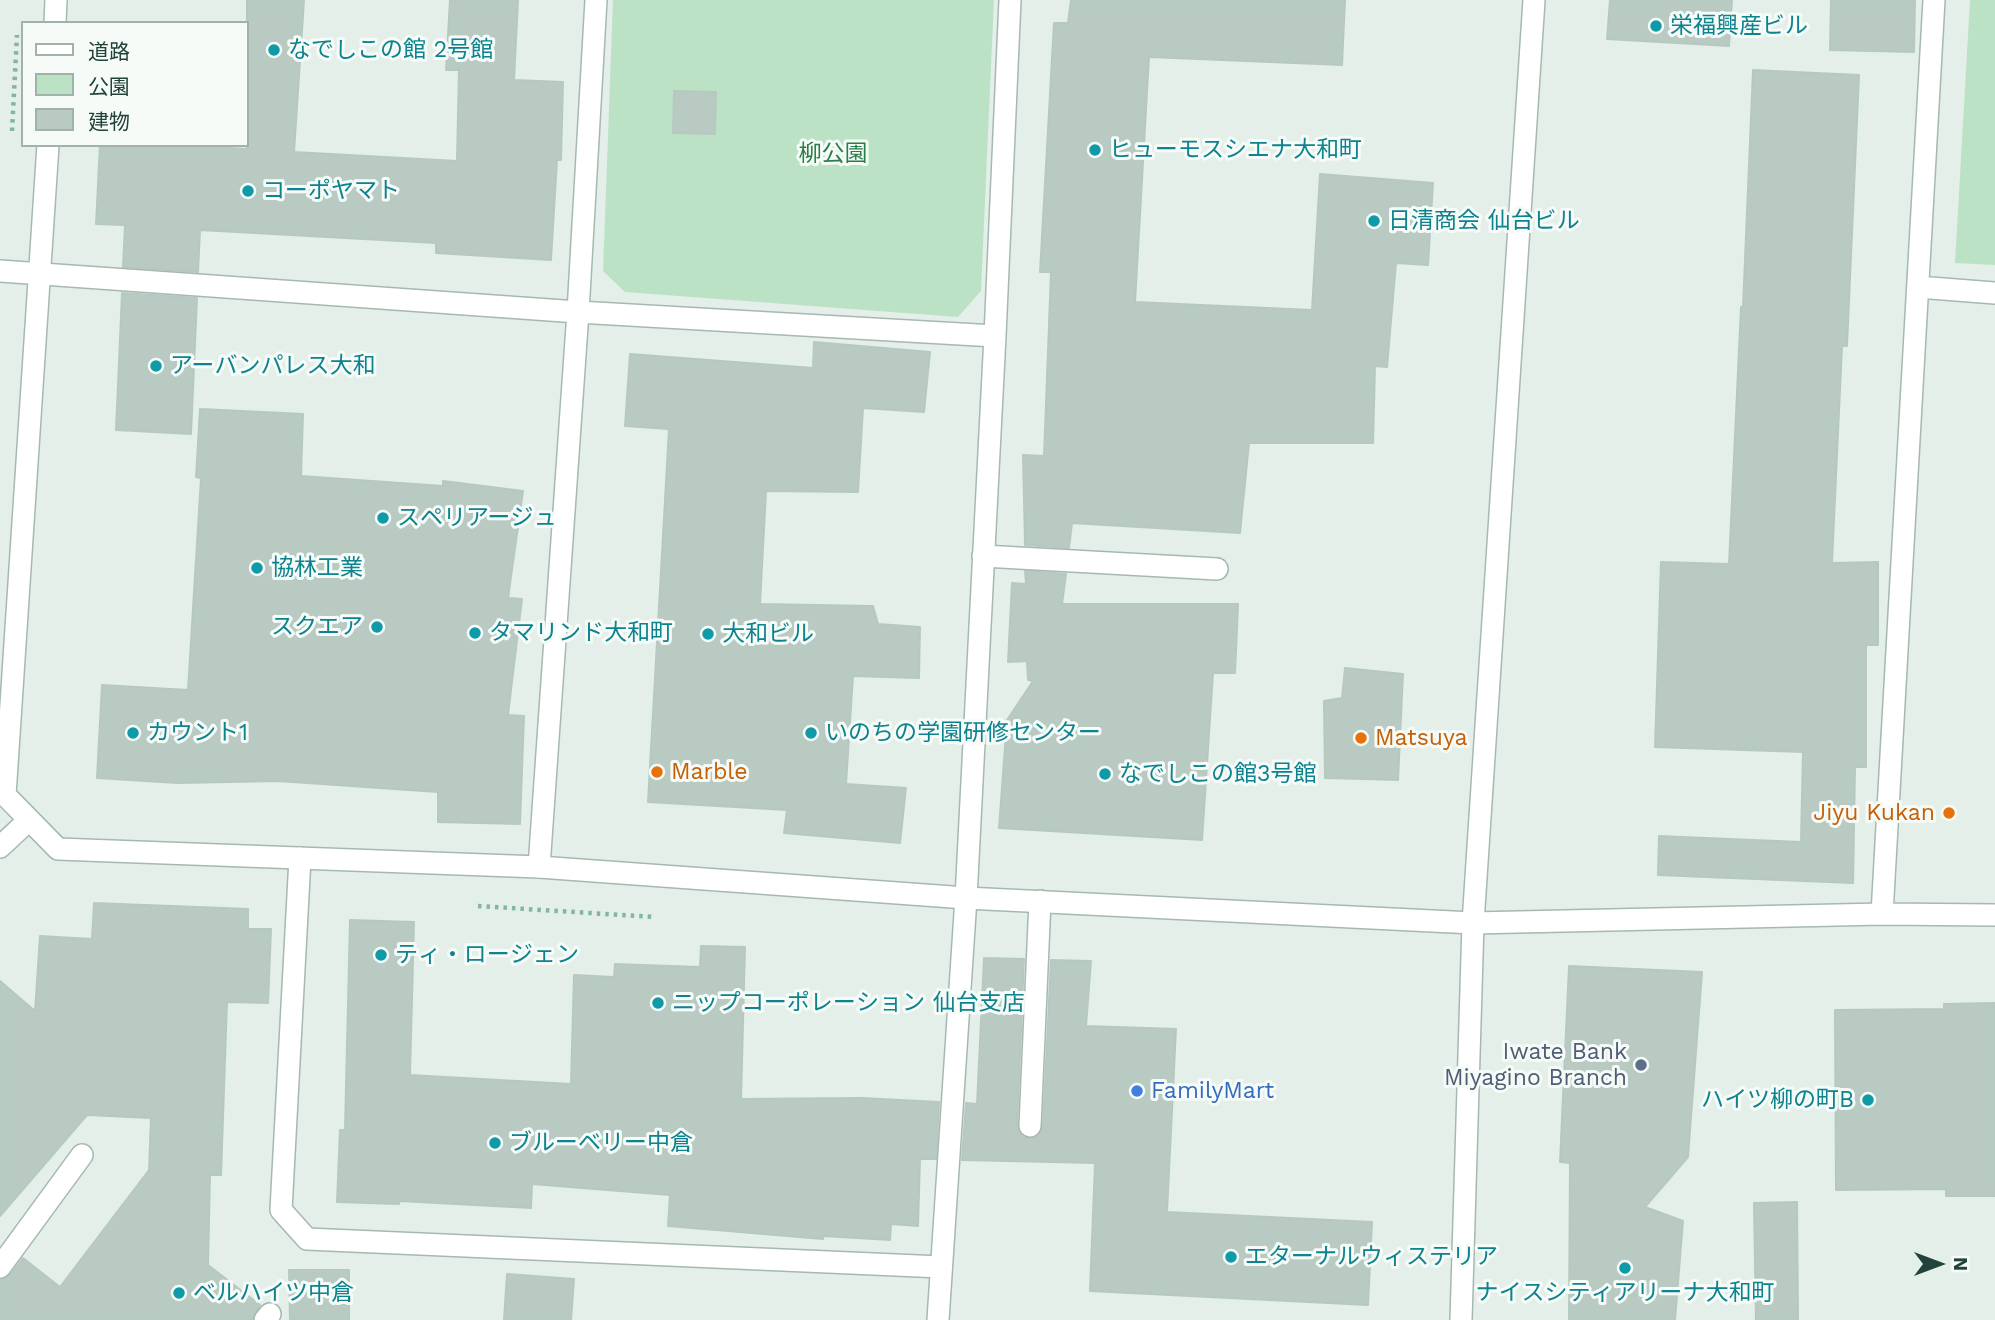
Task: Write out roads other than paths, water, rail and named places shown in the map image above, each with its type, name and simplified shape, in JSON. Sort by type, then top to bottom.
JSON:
[{"type":"street","points":[[55,21],[56,0]]},
{"type":"street","points":[[539,867],[578,312],[596,0]]},
{"type":"street","points":[[939,1320],[966,898],[1010,0]]},
{"type":"street","points":[[1461,1320],[1473,923],[1534,0]]},
{"type":"street","points":[[1882,914],[1934,0]]},
{"type":"street","points":[[48,147],[5,795],[58,849],[539,867],[966,898],[1473,923],[1882,914],[1995,915]]},
{"type":"street","points":[[0,271],[578,312],[995,336]]},
{"type":"street","points":[[1918,287],[1995,293]]},
{"type":"street","points":[[983,556],[1217,569]]},
{"type":"street","points":[[0,847],[29,820]]},
{"type":"street","points":[[300,858],[281,1210],[307,1238],[942,1267]]},
{"type":"street","points":[[1030,1126],[1040,901]]},
{"type":"street","points":[[0,1267],[82,1155]]},
{"type":"place","name":"栄福興産ビル","points":[[1656,26]]},
{"type":"place","name":"なでしこの館 2号館","points":[[274,50]]},
{"type":"place","name":"ヒューモスシエナ大和町","points":[[1095,150]]},
{"type":"place","name":"コーポヤマト","points":[[248,191]]},
{"type":"place","name":"日清商会 仙台ビル","points":[[1374,221]]},
{"type":"place","name":"アーバンパレス大和","points":[[156,366]]},
{"type":"place","name":"スペリアージュ","points":[[383,518]]},
{"type":"place","name":"協林工業","points":[[257,568]]},
{"type":"place","name":"スクエア","points":[[377,627]]},
{"type":"place","name":"タマリンド大和町","points":[[475,633]]},
{"type":"place","name":"大和ビル","points":[[708,634]]},
{"type":"place","name":"カウント1","points":[[133,733]]},
{"type":"place","name":"いのちの学園研修センター","points":[[811,733]]},
{"type":"place","name":"Matsuya","points":[[1361,738]]},
{"type":"place","name":"Marble","points":[[657,772]]},
{"type":"place","name":"なでしこの館3号館","points":[[1105,774]]},
{"type":"place","name":"Jiyu Kukan","points":[[1949,813]]},
{"type":"place","name":"ティ・ロージェン","points":[[381,955]]},
{"type":"place","name":"ニップコーポレーション 仙台支店","points":[[658,1003]]},
{"type":"place","name":"Iwate Bank Miyagino Branch","points":[[1641,1065]]},
{"type":"place","name":"FamilyMart","points":[[1137,1091]]},
{"type":"place","name":"ハイツ柳の町B","points":[[1868,1100]]},
{"type":"place","name":"ブルーベリー中倉","points":[[495,1143]]},
{"type":"place","name":"エターナルウィステリア","points":[[1231,1257]]},
{"type":"place","name":"ナイスシティアリーナ大和町","points":[[1625,1268]]},
{"type":"place","name":"ベルハイツ中倉","points":[[179,1293]]},
{"type":"park label","name":"柳公園","points":[[833,154]]}]
